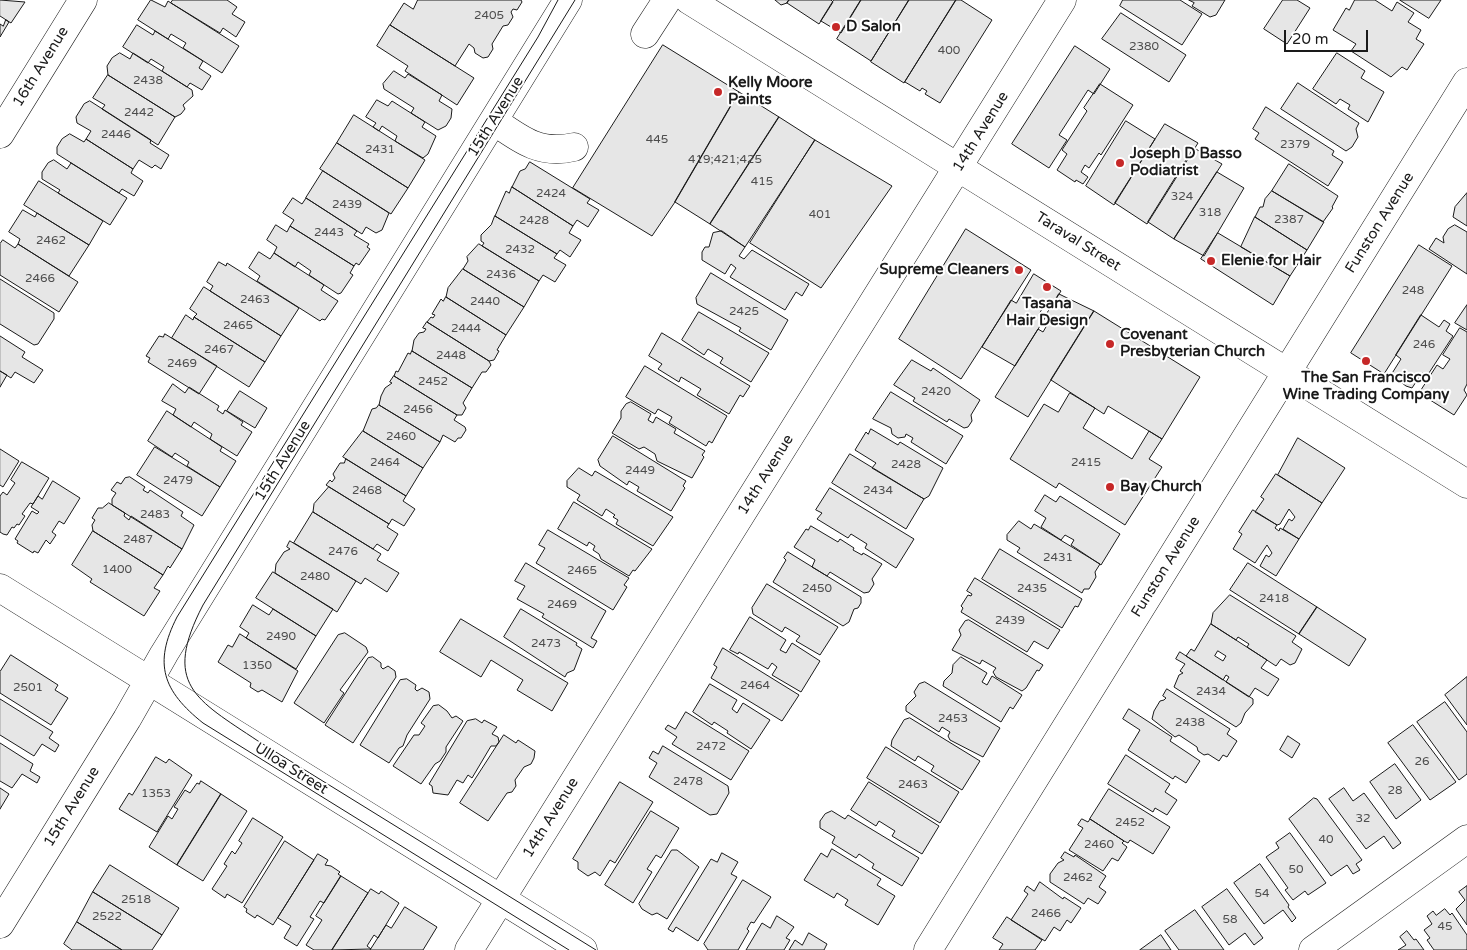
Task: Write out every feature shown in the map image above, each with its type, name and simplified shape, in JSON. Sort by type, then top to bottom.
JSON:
[{"type":"street","name":"16th Avenue","points":[[0,134],[83,0]]},
{"type":"street","name":"15th Avenue","points":[[0,924],[568,0]]},
{"type":"street","points":[[645,34],[667,0]]},
{"type":"street","name":"Taraval Street","points":[[689,0],[1467,484]]},
{"type":"street","name":"14th Avenue","points":[[469,950],[959,168],[1062,0]]},
{"type":"street","name":"Funston Avenue","points":[[928,950],[1467,82]]},
{"type":"street","points":[[494,121],[532,145],[542,149],[556,151],[574,147]]},
{"type":"street","name":"Ulloa Street","points":[[0,588],[583,950]]},
{"type":"street","points":[[1313,950],[1467,839]]},
{"type":"building","points":[[0,0],[25,2],[11,23],[0,16]]},
{"type":"building","points":[[151,0],[165,7],[168,1],[239,46],[222,73],[183,48],[186,43],[171,34],[168,39],[138,20]]},
{"type":"building","points":[[173,0],[227,0],[237,7],[232,14],[245,22],[236,37],[223,28],[220,33],[171,3]]},
{"type":"building","points":[[418,0],[521,0],[522,2],[517,10],[513,9],[511,12],[513,17],[508,25],[503,26],[492,44],[493,49],[488,57],[483,58],[475,53],[474,48],[469,44],[455,66],[390,25],[404,3],[413,9]]},
{"type":"building","points":[[775,0],[789,0],[781,5]]},
{"type":"building","points":[[789,0],[831,0],[833,2],[819,24],[787,3]]},
{"type":"building","points":[[834,0],[861,0],[841,33],[821,21]]},
{"type":"building","points":[[861,0],[909,0],[871,61],[837,39]]},
{"type":"building","points":[[909,0],[956,0],[904,83],[871,62]]},
{"type":"building","points":[[956,0],[961,0],[992,20],[940,103],[925,94],[927,91],[922,88],[920,91],[905,82]]},
{"type":"building","points":[[1123,0],[1180,0],[1202,14],[1182,45],[1120,6]]},
{"type":"building","points":[[1189,0],[1225,0],[1216,15],[1210,17],[1192,6],[1194,3]]},
{"type":"building","points":[[1283,0],[1297,0],[1310,8],[1287,44],[1264,29]]},
{"type":"building","points":[[1355,0],[1375,0],[1392,11],[1397,2],[1414,13],[1408,22],[1421,30],[1416,39],[1424,44],[1407,70],[1402,67],[1391,77],[1351,51],[1356,44],[1333,30],[1346,8],[1349,10]]},
{"type":"building","points":[[1400,0],[1441,0],[1429,18]]},
{"type":"building","points":[[1121,13],[1186,55],[1169,82],[1102,39]]},
{"type":"building","points":[[6,20],[9,22],[0,37],[0,24],[3,26]]},
{"type":"building","points":[[137,25],[153,35],[155,31],[203,61],[199,68],[211,76],[202,90],[190,83],[187,87],[162,71],[164,67],[151,59],[148,63],[123,47]]},
{"type":"building","points":[[390,25],[474,78],[457,105],[405,71],[408,66],[377,46]]},
{"type":"building","points":[[663,45],[739,92],[675,202],[652,236],[573,188]]},
{"type":"building","points":[[1075,46],[1110,69],[1094,94],[1088,90],[1059,135],[1067,140],[1049,168],[1012,144]]},
{"type":"building","points":[[120,53],[130,59],[133,53],[192,90],[193,96],[183,105],[185,109],[181,114],[175,117],[108,75],[107,66],[112,58]]},
{"type":"building","points":[[1337,53],[1365,71],[1361,78],[1384,92],[1368,122],[1348,109],[1350,105],[1340,99],[1336,104],[1313,89]]},
{"type":"building","points":[[394,71],[405,78],[408,74],[442,95],[439,101],[452,109],[451,118],[446,126],[438,130],[411,113],[414,108],[384,89],[383,84]]},
{"type":"building","points":[[108,75],[175,117],[158,145],[102,109],[105,105],[93,98]]},
{"type":"building","points":[[1298,83],[1359,123],[1356,129],[1358,137],[1352,147],[1346,151],[1281,109]]},
{"type":"building","points":[[1100,84],[1133,105],[1101,155],[1099,153],[1089,168],[1085,165],[1081,172],[1088,177],[1083,184],[1076,180],[1075,182],[1057,170],[1067,154],[1062,150],[1087,111],[1084,108]]},
{"type":"building","points":[[739,92],[779,117],[710,224],[675,202]]},
{"type":"building","points":[[377,100],[388,106],[392,101],[425,122],[422,127],[436,136],[428,154],[423,158],[395,141],[397,136],[382,126],[379,131],[373,127],[376,123],[366,117]]},
{"type":"building","points":[[90,101],[151,140],[150,143],[169,155],[161,169],[155,165],[152,168],[139,160],[133,169],[86,139],[91,131],[77,123],[76,117],[84,104]]},
{"type":"building","points":[[1266,107],[1334,151],[1332,155],[1343,162],[1328,186],[1255,139],[1259,133],[1253,129]]},
{"type":"building","points":[[354,115],[425,160],[408,188],[337,143]]},
{"type":"building","points":[[779,117],[815,140],[745,247],[710,224]]},
{"type":"building","name":"Joseph D Basso Podiatrist","points":[[1126,121],[1155,139],[1114,205],[1086,186]]},
{"type":"building","points":[[1165,124],[1198,143],[1147,224],[1115,203]]},
{"type":"building","points":[[70,134],[84,142],[86,139],[133,169],[131,173],[143,181],[134,196],[122,189],[119,193],[57,154],[57,147],[62,139]]},
{"type":"building","points":[[815,140],[892,186],[821,288],[750,243]]},
{"type":"building","points":[[337,143],[408,188],[391,214],[320,169]]},
{"type":"building","points":[[1194,148],[1222,164],[1174,239],[1148,222]]},
{"type":"building","points":[[54,160],[67,169],[71,163],[127,198],[110,225],[58,193],[60,190],[42,179],[42,172],[48,163]]},
{"type":"building","points":[[530,162],[590,199],[587,203],[599,210],[588,227],[577,220],[573,226],[512,187],[520,171],[525,169]]},
{"type":"building","points":[[1289,164],[1338,196],[1333,208],[1323,222],[1272,191]]},
{"type":"building","points":[[323,171],[389,213],[382,230],[376,233],[366,227],[362,234],[306,198]]},
{"type":"building","points":[[1217,172],[1244,188],[1204,256],[1174,239]]},
{"type":"building","points":[[39,181],[103,221],[89,245],[24,205]]},
{"type":"building","points":[[512,187],[573,226],[569,233],[581,240],[570,257],[560,250],[557,254],[495,216],[506,191],[509,193]]},
{"type":"building","points":[[1272,191],[1324,222],[1307,250],[1255,217]]},
{"type":"building","points":[[1467,193],[1467,226],[1453,217],[1455,207]]},
{"type":"building","points":[[293,198],[302,204],[306,198],[357,231],[354,235],[369,244],[367,247],[370,249],[359,265],[356,263],[354,266],[290,226],[294,220],[283,213]]},
{"type":"building","points":[[23,210],[35,217],[37,213],[89,245],[69,276],[18,244],[20,239],[9,232]]},
{"type":"building","points":[[495,216],[557,254],[554,258],[566,265],[555,282],[543,275],[539,281],[482,246],[484,243],[481,241],[481,235],[491,225]]},
{"type":"building","points":[[1255,217],[1307,250],[1290,276],[1241,247]]},
{"type":"building","points":[[276,225],[287,232],[290,226],[354,266],[350,273],[353,275],[341,293],[338,294],[309,275],[311,271],[298,262],[295,267],[274,253],[277,247],[267,240]]},
{"type":"building","points":[[1455,225],[1467,232],[1467,274],[1429,249],[1436,238],[1444,243],[1443,237],[1448,229]]},
{"type":"building","points":[[966,229],[1031,270],[961,379],[899,339]]},
{"type":"building","points":[[722,231],[745,247],[739,256],[744,259],[752,250],[809,284],[802,296],[796,292],[785,310],[730,277],[736,268],[731,264],[725,274],[702,260],[702,252],[705,247],[709,247],[713,233]]},
{"type":"building","points":[[1218,233],[1290,276],[1273,305],[1201,259]]},
{"type":"building","points":[[3,240],[15,248],[18,244],[78,282],[59,312],[0,275],[0,244]]},
{"type":"building","points":[[479,244],[539,281],[524,307],[463,269],[468,261],[467,257]]},
{"type":"building","points":[[1419,245],[1452,266],[1384,374],[1351,353]]},
{"type":"building","points":[[259,252],[270,259],[274,253],[324,285],[321,290],[338,301],[325,320],[322,319],[320,321],[257,281],[260,276],[249,268]]},
{"type":"building","points":[[219,262],[226,266],[227,263],[299,308],[281,336],[210,291],[213,286],[207,282]]},
{"type":"building","points":[[463,269],[524,307],[506,335],[446,297],[448,288]]},
{"type":"building","points":[[711,273],[788,320],[771,350],[739,331],[741,328],[697,304],[696,298]]},
{"type":"building","points":[[1034,274],[1061,291],[1049,310],[1044,306],[1039,314],[1045,318],[1015,366],[982,347],[1011,300],[1016,303]]},
{"type":"building","points":[[0,279],[54,313],[54,319],[38,344],[34,345],[0,324]]},
{"type":"building","points":[[204,287],[281,336],[265,362],[194,317],[197,314],[190,309]]},
{"type":"building","points":[[1059,294],[1094,311],[1028,417],[995,397],[1038,329],[1043,332],[1050,320],[1045,317]]},
{"type":"building","points":[[446,297],[506,335],[497,350],[499,351],[494,360],[489,361],[427,322],[435,315],[432,314],[441,299],[443,301]]},
{"type":"building","points":[[1467,305],[1467,330],[1455,323]]},
{"type":"building","name":"Covenant Presbyterian Church","points":[[1094,311],[1200,377],[1162,439],[1108,406],[1104,414],[1051,380]]},
{"type":"building","points":[[699,312],[769,353],[751,382],[720,363],[723,358],[708,349],[704,355],[682,340]]},
{"type":"building","points":[[186,315],[193,320],[194,317],[265,362],[249,387],[172,338]]},
{"type":"building","points":[[1421,315],[1439,327],[1444,320],[1450,324],[1446,331],[1453,336],[1427,376],[1422,373],[1412,388],[1391,375],[1401,359],[1396,355]]},
{"type":"building","points":[[427,322],[489,361],[491,365],[486,372],[482,372],[472,388],[412,351],[414,340],[419,333],[424,332],[426,329],[423,328]]},
{"type":"building","points":[[1460,328],[1467,332],[1467,384],[1464,390],[1467,395],[1454,415],[1419,393],[1437,365],[1443,369],[1450,359],[1443,355]]},
{"type":"building","points":[[662,333],[750,386],[743,397],[740,395],[729,414],[697,395],[701,389],[681,377],[679,382],[658,369],[662,364],[649,356]]},
{"type":"building","points":[[165,334],[217,366],[199,394],[148,362],[150,358],[146,356],[159,336],[163,337]]},
{"type":"building","points":[[0,336],[25,352],[22,357],[43,370],[34,383],[15,372],[11,378],[0,371]]},
{"type":"building","points":[[412,351],[472,388],[463,403],[466,408],[462,415],[457,415],[394,376],[408,353],[410,354]]},
{"type":"building","points":[[912,360],[931,371],[933,368],[980,400],[971,415],[972,421],[968,427],[964,428],[949,419],[947,422],[913,401],[915,398],[894,385]]},
{"type":"building","points":[[645,366],[727,416],[712,443],[709,441],[706,446],[669,423],[672,417],[658,409],[655,414],[626,397]]},
{"type":"building","points":[[0,371],[7,375],[0,387]]},
{"type":"building","points":[[394,376],[457,415],[454,420],[465,427],[466,430],[461,438],[458,438],[455,442],[443,435],[440,442],[379,405],[385,388],[392,383],[390,382]]},
{"type":"building","points":[[173,384],[185,393],[189,387],[219,406],[217,410],[223,414],[225,410],[243,422],[241,425],[252,432],[237,456],[210,439],[212,434],[194,422],[191,427],[173,415],[176,409],[162,401]]},
{"type":"building","points":[[240,391],[267,408],[255,428],[227,411]]},
{"type":"building","points":[[891,392],[963,436],[946,464],[911,442],[913,438],[906,434],[905,437],[898,438],[892,434],[891,428],[873,419]]},
{"type":"building","points":[[1070,393],[1095,408],[1083,428],[1132,459],[1149,431],[1162,439],[1149,459],[1162,467],[1125,525],[1059,483],[1056,488],[1010,459],[1044,404],[1058,412]]},
{"type":"building","points":[[631,402],[651,414],[648,420],[653,423],[656,417],[676,429],[674,433],[705,451],[702,455],[704,457],[692,478],[657,461],[655,454],[644,447],[639,449],[612,433],[621,418],[621,411],[626,404]]},
{"type":"building","points":[[379,405],[440,442],[423,468],[363,431],[372,409]]},
{"type":"building","points":[[167,411],[222,447],[220,451],[236,461],[220,487],[187,466],[189,462],[175,453],[172,457],[148,441]]},
{"type":"building","points":[[871,429],[898,445],[900,442],[943,468],[929,496],[924,499],[872,468],[876,463],[855,450],[866,432],[868,434]]},
{"type":"building","points":[[363,431],[423,468],[406,496],[343,457]]},
{"type":"building","points":[[613,436],[686,481],[683,486],[685,488],[671,511],[637,491],[639,487],[629,481],[627,485],[600,466],[598,460]]},
{"type":"building","points":[[1298,438],[1345,468],[1322,503],[1278,475]]},
{"type":"building","points":[[155,447],[220,487],[202,516],[137,475]]},
{"type":"building","points":[[0,449],[19,461],[3,487],[0,485]]},
{"type":"building","points":[[850,454],[924,499],[906,529],[832,483]]},
{"type":"building","points":[[346,459],[406,496],[403,501],[415,509],[404,526],[392,519],[389,524],[326,485],[330,480],[332,482],[335,478],[333,474],[340,463],[344,463]]},
{"type":"building","points":[[22,462],[49,478],[33,504],[30,503],[22,514],[25,516],[19,525],[17,524],[14,528],[12,527],[7,535],[0,532],[0,496],[3,492],[7,495],[15,483],[11,480]]},
{"type":"building","points":[[579,468],[592,476],[595,471],[673,517],[653,546],[616,524],[618,520],[613,517],[615,515],[606,509],[602,516],[577,500],[580,495],[567,487],[567,481]]},
{"type":"building","points":[[1276,474],[1322,503],[1299,539],[1283,529],[1289,519],[1292,521],[1295,517],[1289,509],[1280,524],[1277,525],[1255,512],[1264,499],[1261,497]]},
{"type":"building","points":[[130,477],[145,487],[143,490],[148,493],[150,490],[183,512],[181,516],[194,525],[182,549],[112,505],[112,499],[116,493],[111,490],[117,482],[121,484],[125,478]]},
{"type":"building","points":[[53,481],[80,498],[64,524],[59,521],[52,532],[56,535],[50,544],[46,540],[38,553],[34,551],[33,553],[17,543],[18,541],[15,539],[32,511],[37,514],[39,512],[31,507],[38,496],[42,499]]},
{"type":"building","points":[[329,487],[389,524],[387,527],[398,534],[388,551],[377,544],[373,549],[313,512],[314,504]]},
{"type":"building","points":[[830,488],[914,539],[896,568],[865,548],[867,544],[851,534],[848,538],[817,519],[822,513],[816,510]]},
{"type":"building","points":[[1045,495],[1056,502],[1060,496],[1120,534],[1101,565],[1071,545],[1074,540],[1065,535],[1061,540],[1041,527],[1046,518],[1035,511]]},
{"type":"building","points":[[574,502],[652,549],[629,576],[601,559],[599,554],[593,550],[595,546],[589,542],[587,546],[558,529]]},
{"type":"building","points":[[109,503],[125,513],[124,516],[129,520],[131,516],[182,549],[170,568],[168,566],[163,575],[93,531],[92,525],[95,520],[92,518],[98,508],[102,508]]},
{"type":"building","points":[[1253,510],[1277,525],[1275,528],[1279,531],[1280,528],[1299,539],[1276,576],[1260,566],[1266,555],[1269,557],[1272,553],[1267,545],[1255,563],[1233,549],[1242,534],[1239,532]]},
{"type":"building","points":[[313,512],[381,554],[377,560],[399,573],[387,592],[365,578],[361,584],[294,543]]},
{"type":"building","points":[[1019,521],[1031,529],[1034,524],[1100,564],[1095,572],[1096,577],[1089,589],[1084,589],[1082,593],[1017,552],[1020,548],[1007,540],[1007,535]]},
{"type":"building","points":[[811,526],[838,542],[840,539],[854,548],[853,550],[862,555],[863,553],[882,564],[872,579],[874,584],[869,592],[864,593],[830,572],[827,576],[812,567],[815,560],[794,547],[806,529],[808,530]]},
{"type":"building","points":[[548,530],[629,578],[624,585],[627,587],[613,610],[536,563],[545,548],[539,545]]},
{"type":"building","points":[[93,531],[163,575],[154,588],[160,591],[144,616],[90,582],[92,579],[72,565]]},
{"type":"building","points":[[290,541],[356,581],[337,612],[275,573],[276,564],[284,552],[290,549],[287,547]]},
{"type":"building","points":[[1000,549],[1082,599],[1078,607],[1075,606],[1062,628],[982,579]]},
{"type":"building","points":[[788,552],[861,597],[861,603],[858,608],[854,609],[849,622],[843,626],[773,582],[786,560],[784,558]]},
{"type":"building","points":[[526,563],[606,611],[591,638],[597,641],[593,648],[542,617],[544,614],[517,599],[525,586],[515,581]]},
{"type":"building","points":[[1248,563],[1317,607],[1299,634],[1230,590]]},
{"type":"building","points":[[273,572],[333,609],[316,636],[256,598]]},
{"type":"building","points":[[975,578],[1060,630],[1048,649],[1034,641],[1027,652],[961,612],[963,608],[961,606],[968,595],[971,596],[972,594],[967,591]]},
{"type":"building","points":[[767,584],[838,627],[820,655],[796,641],[800,636],[785,627],[782,632],[753,614],[752,608]]},
{"type":"building","points":[[1230,595],[1296,636],[1292,642],[1302,649],[1295,663],[1290,665],[1281,659],[1276,666],[1247,647],[1249,644],[1238,637],[1236,640],[1211,624],[1213,613]]},
{"type":"building","points":[[253,605],[269,615],[273,609],[316,636],[296,669],[246,638],[249,633],[240,627]]},
{"type":"building","points":[[1317,607],[1366,639],[1349,666],[1299,634]]},
{"type":"building","points":[[521,609],[577,643],[576,645],[582,649],[574,670],[567,673],[565,677],[504,637]]},
{"type":"building","points":[[750,617],[786,640],[780,650],[786,653],[792,643],[820,661],[801,692],[772,675],[777,667],[772,663],[768,669],[739,652],[738,654],[730,650]]},
{"type":"building","points":[[461,619],[568,683],[552,711],[517,690],[523,680],[491,660],[481,677],[440,652]]},
{"type":"building","points":[[969,620],[1043,665],[1039,671],[1037,670],[1026,688],[1022,691],[996,677],[993,672],[996,668],[982,660],[980,664],[952,650],[961,635],[959,630],[965,621]]},
{"type":"building","points":[[1211,624],[1267,660],[1261,668],[1279,679],[1268,696],[1255,688],[1249,697],[1226,682],[1229,677],[1226,675],[1223,680],[1186,656],[1191,649],[1194,651]],"holes":[[[1218,651],[1226,656],[1223,661],[1215,656]]]},
{"type":"building","points":[[345,633],[366,647],[368,652],[340,690],[344,693],[324,723],[294,703],[338,635]]},
{"type":"building","points":[[240,634],[298,671],[282,702],[262,690],[258,692],[250,687],[251,683],[218,662],[228,645],[232,647]]},
{"type":"building","points":[[723,648],[799,695],[782,721],[711,678],[717,667],[714,665]]},
{"type":"building","points":[[1180,652],[1253,699],[1253,704],[1245,713],[1241,723],[1236,727],[1174,687],[1179,675],[1183,673],[1180,671],[1185,664],[1176,659]]},
{"type":"building","points":[[11,655],[58,685],[55,690],[68,698],[51,725],[0,693],[0,672]]},
{"type":"building","points":[[373,657],[381,663],[383,669],[388,666],[395,671],[396,677],[353,743],[325,725],[368,658]]},
{"type":"building","points":[[961,657],[987,673],[982,682],[987,685],[992,676],[1022,695],[1013,709],[1010,707],[1001,722],[943,686],[944,681],[952,673],[953,665]]},
{"type":"building","points":[[1467,677],[1467,725],[1445,695]]},
{"type":"building","points":[[407,679],[416,685],[415,689],[417,691],[422,688],[429,692],[430,699],[407,735],[403,746],[399,748],[389,763],[360,745],[400,680]]},
{"type":"building","points":[[925,682],[1000,728],[983,757],[950,740],[948,736],[950,732],[942,727],[939,732],[906,711],[906,706],[916,696],[914,692],[919,684]]},
{"type":"building","points":[[710,684],[737,700],[732,709],[737,713],[743,703],[770,720],[751,749],[714,722],[712,725],[693,712]]},
{"type":"building","points":[[1167,689],[1230,729],[1227,734],[1237,741],[1227,757],[1223,755],[1219,761],[1208,754],[1204,755],[1198,751],[1197,747],[1179,735],[1175,737],[1152,719],[1160,701],[1166,698],[1163,696]]},
{"type":"building","points":[[0,699],[53,732],[49,738],[59,745],[55,752],[42,744],[34,756],[0,735]]},
{"type":"building","points":[[1445,702],[1467,732],[1467,774],[1459,780],[1417,722]]},
{"type":"building","points":[[439,705],[452,718],[456,716],[463,721],[446,747],[446,752],[440,761],[435,764],[421,784],[393,766],[414,735],[419,735],[425,726],[421,723],[433,706]]},
{"type":"building","points":[[1129,709],[1172,737],[1170,741],[1200,761],[1186,783],[1175,776],[1173,779],[1128,750],[1140,730],[1123,719]]},
{"type":"building","points":[[686,712],[749,751],[731,780],[672,744],[677,737],[665,729],[668,725],[675,729]]},
{"type":"building","points":[[910,718],[980,761],[962,790],[931,771],[934,766],[918,756],[915,761],[891,746],[892,740],[904,720]]},
{"type":"building","points":[[476,719],[482,723],[484,720],[497,727],[492,734],[498,737],[499,742],[496,746],[491,746],[472,778],[468,775],[463,783],[457,780],[448,795],[433,793],[432,786],[429,784],[467,721]]},
{"type":"building","points":[[1413,725],[1456,782],[1430,800],[1388,743]]},
{"type":"building","points":[[504,735],[516,743],[518,740],[535,751],[534,758],[531,764],[524,767],[515,780],[516,786],[512,792],[507,793],[488,821],[460,803]]},
{"type":"building","points":[[1288,736],[1300,744],[1292,758],[1280,750]]},
{"type":"building","points":[[0,743],[33,764],[30,771],[40,777],[37,783],[22,774],[12,788],[0,781]]},
{"type":"building","points":[[663,746],[728,786],[729,793],[717,814],[710,815],[649,777],[657,763],[649,758],[653,751],[658,754]]},
{"type":"building","points":[[886,747],[959,792],[940,823],[867,778]]},
{"type":"building","points":[[1126,755],[1170,784],[1165,792],[1177,800],[1167,815],[1155,808],[1153,812],[1108,784]]},
{"type":"building","points":[[156,757],[166,763],[169,759],[192,775],[157,832],[119,809],[129,793],[132,795]]},
{"type":"building","points":[[1395,764],[1421,800],[1396,819],[1370,782]]},
{"type":"building","points":[[201,781],[221,794],[177,865],[149,847],[168,816],[172,819],[178,809],[174,807],[185,790],[190,793],[197,783],[199,784]]},
{"type":"building","points":[[620,782],[653,802],[615,863],[610,860],[600,876],[595,872],[588,876],[578,869],[578,862],[573,859]]},
{"type":"building","points":[[869,782],[939,826],[922,854],[892,836],[895,831],[879,821],[876,826],[851,810]]},
{"type":"building","points":[[0,788],[9,794],[0,809]]},
{"type":"building","points":[[1344,788],[1353,801],[1364,793],[1401,843],[1393,849],[1384,836],[1366,849],[1329,799]]},
{"type":"building","points":[[1109,789],[1170,827],[1153,854],[1130,840],[1128,843],[1124,841],[1090,819]]},
{"type":"building","points":[[221,794],[247,811],[203,881],[177,865]]},
{"type":"building","points":[[1314,798],[1317,799],[1362,860],[1356,864],[1360,870],[1353,874],[1347,865],[1331,876],[1289,819]]},
{"type":"building","points":[[651,811],[679,828],[661,858],[656,855],[647,869],[652,872],[633,903],[605,885]]},
{"type":"building","points":[[832,811],[845,819],[848,815],[919,858],[902,886],[872,868],[874,864],[859,854],[856,858],[832,843],[835,837],[820,828],[820,821],[825,814]]},
{"type":"building","points":[[253,818],[283,837],[242,903],[227,894],[225,898],[212,889],[227,866],[224,864],[232,851],[235,854],[242,843],[239,841]]},
{"type":"building","points":[[1082,819],[1088,822],[1090,819],[1124,841],[1122,843],[1127,847],[1118,861],[1112,858],[1103,871],[1069,850],[1083,828],[1078,825]]},
{"type":"building","points":[[1290,833],[1326,883],[1308,895],[1305,891],[1293,900],[1285,890],[1288,888],[1266,857],[1279,848],[1276,843]]},
{"type":"building","points":[[285,841],[314,860],[273,925],[257,915],[255,918],[246,912],[247,909],[244,907]]},
{"type":"building","points":[[832,849],[881,879],[877,885],[895,896],[878,925],[845,905],[848,900],[837,893],[834,898],[804,880],[821,853],[827,857]]},
{"type":"building","points":[[672,850],[677,850],[699,867],[667,919],[657,913],[652,915],[642,909],[639,904]]},
{"type":"building","points":[[1065,852],[1074,857],[1075,855],[1106,876],[1099,887],[1106,892],[1098,904],[1088,898],[1084,904],[1050,882],[1050,874],[1058,863],[1064,860],[1061,858]]},
{"type":"building","points":[[722,853],[738,862],[731,874],[737,877],[698,941],[676,927],[673,932],[668,929],[711,859],[717,862]]},
{"type":"building","points":[[318,854],[328,860],[325,865],[331,866],[340,872],[338,874],[341,876],[324,903],[320,901],[310,917],[314,919],[297,946],[284,938],[291,926],[278,918]]},
{"type":"building","points":[[1260,864],[1289,905],[1288,907],[1296,918],[1292,922],[1283,910],[1264,924],[1234,883]]},
{"type":"building","points":[[110,865],[179,908],[162,935],[93,892]]},
{"type":"building","points":[[341,876],[368,893],[332,950],[314,950],[306,945],[322,920],[316,916]]},
{"type":"building","points":[[743,880],[771,897],[754,923],[751,922],[747,929],[749,931],[738,950],[708,950],[704,944]]},
{"type":"building","points":[[1040,882],[1063,899],[1064,897],[1081,908],[1071,923],[1067,920],[1060,931],[1054,927],[1045,941],[1011,920],[1028,894],[1024,891],[1027,886],[1034,891]]},
{"type":"building","points":[[1467,886],[1467,925],[1456,909],[1465,900],[1459,892]]},
{"type":"building","points":[[371,889],[379,894],[381,891],[399,903],[378,938],[374,935],[367,946],[371,949],[332,950]]},
{"type":"building","points":[[1227,889],[1263,938],[1254,945],[1245,933],[1229,945],[1202,907]]},
{"type":"building","points":[[93,892],[162,935],[152,950],[122,950],[77,922]]},
{"type":"building","points":[[405,907],[437,927],[423,950],[370,950],[386,925],[391,928]]},
{"type":"building","points":[[1445,909],[1450,915],[1452,913],[1467,935],[1467,950],[1434,950],[1427,940],[1430,938],[1424,930],[1432,924],[1427,916],[1433,911],[1436,915]]},
{"type":"building","points":[[1195,910],[1224,950],[1179,950],[1165,931]]},
{"type":"building","points":[[777,916],[794,927],[786,938],[790,940],[784,950],[746,950],[762,923],[770,928]]},
{"type":"building","points":[[1007,917],[1042,940],[1035,950],[999,950],[1003,944],[993,938]]},
{"type":"building","points":[[77,922],[122,950],[72,950],[64,944]]},
{"type":"building","points":[[1407,931],[1424,950],[1398,950],[1406,945],[1400,937]]},
{"type":"building","points":[[809,933],[827,944],[824,950],[789,950],[795,940],[802,945]]},
{"type":"building","points":[[1161,935],[1171,950],[1140,950]]},
{"type":"tram line","points":[[558,0],[538,37],[177,617],[165,649],[164,663],[166,676],[171,688],[189,711],[203,723],[569,950]]},
{"type":"tram line","points":[[575,0],[203,605],[191,632],[185,654],[186,672],[192,687],[202,700],[217,713],[258,741],[596,950]]},
{"type":"place","name":"D Salon","points":[[836,27]]},
{"type":"place","name":"Kelly Moore Paints","points":[[718,92]]},
{"type":"place","name":"Joseph D Basso Podiatrist","points":[[1120,163]]},
{"type":"place","name":"Elenie for Hair","points":[[1211,261]]},
{"type":"place","name":"Supreme Cleaners","points":[[1019,270]]},
{"type":"place","name":"Tasana Hair Design","points":[[1047,287]]},
{"type":"place","name":"Covenant Presbyterian Church","points":[[1110,344]]},
{"type":"place","name":"The San Francisco Wine Trading Company","points":[[1366,361]]},
{"type":"place","name":"Bay Church","points":[[1110,487]]}]
